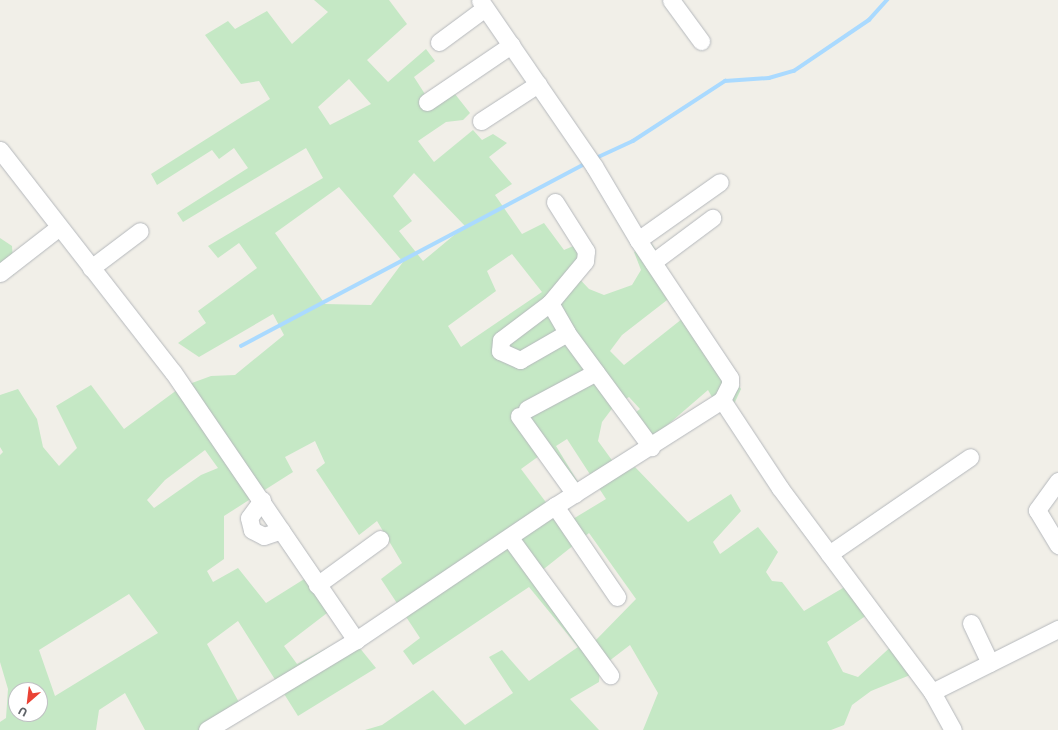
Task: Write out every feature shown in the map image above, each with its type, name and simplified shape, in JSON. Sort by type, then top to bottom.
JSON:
[{"type":"street","points":[[671,0],[701,41]]},
{"type":"street","points":[[206,730],[224,726],[510,538],[555,506],[651,447],[722,400],[728,393],[730,378],[638,240],[594,166],[483,4],[439,42]]},
{"type":"street","points":[[427,102],[511,45]]},
{"type":"street","points":[[481,121],[538,84]]},
{"type":"street","points":[[0,150],[173,372],[262,500],[317,585],[356,640]]},
{"type":"street","points":[[638,240],[720,182]]},
{"type":"street","points":[[555,202],[586,251],[585,261],[550,303],[501,340],[500,351],[520,360],[567,333]]},
{"type":"street","points":[[653,262],[712,218]]},
{"type":"street","points":[[0,273],[59,227]]},
{"type":"street","points":[[92,268],[140,231]]},
{"type":"street","points":[[550,303],[567,333],[651,447]]},
{"type":"street","points":[[575,494],[523,412],[596,372]]},
{"type":"street","points":[[722,400],[829,554],[932,692],[953,730]]},
{"type":"street","points":[[829,554],[970,457]]},
{"type":"street","points":[[1058,481],[1037,510],[1058,545]]},
{"type":"street","points":[[262,500],[249,518],[252,530],[264,536],[281,530]]},
{"type":"street","points":[[555,506],[617,597]]},
{"type":"street","points":[[510,538],[610,675]]},
{"type":"street","points":[[317,585],[380,539]]},
{"type":"street","points":[[971,622],[990,663]]},
{"type":"street","points":[[932,692],[1058,629]]},
{"type":"green space","points":[[314,0],[389,0],[407,24],[367,60],[388,82],[426,49],[435,61],[414,77],[430,102],[451,89],[470,113],[463,120],[446,122],[418,141],[434,162],[473,130],[482,140],[493,134],[507,143],[489,157],[512,184],[495,195],[522,234],[544,223],[564,250],[578,244],[588,256],[572,271],[589,289],[604,295],[632,285],[641,270],[634,252],[652,244],[680,290],[622,335],[610,351],[624,365],[692,311],[741,389],[735,402],[722,415],[708,390],[642,447],[631,416],[640,409],[629,397],[614,406],[602,422],[598,441],[622,474],[635,467],[688,522],[731,494],[741,511],[713,542],[720,554],[758,527],[778,552],[766,572],[772,581],[782,582],[804,611],[853,582],[873,611],[827,642],[843,672],[858,677],[896,642],[920,671],[871,691],[852,705],[844,725],[831,730],[643,730],[658,693],[630,645],[600,668],[599,682],[570,699],[599,730],[365,730],[382,725],[433,690],[465,725],[513,693],[489,657],[502,650],[529,681],[578,647],[529,587],[413,665],[403,651],[420,638],[381,579],[402,563],[377,521],[359,535],[316,470],[325,463],[315,441],[285,457],[293,472],[224,516],[224,559],[207,571],[213,582],[238,568],[266,603],[309,576],[331,610],[284,646],[297,664],[350,636],[376,668],[298,716],[238,621],[207,644],[241,706],[215,730],[145,730],[125,693],[99,710],[96,730],[0,730],[0,722],[6,718],[8,689],[0,662],[0,455],[3,452],[0,447],[0,395],[18,389],[37,419],[43,447],[59,466],[77,448],[56,406],[91,385],[124,429],[181,387],[211,376],[235,375],[284,335],[273,314],[199,357],[178,343],[206,323],[198,311],[257,268],[239,243],[218,258],[208,246],[323,178],[306,148],[183,222],[177,213],[248,168],[234,148],[219,159],[212,150],[157,185],[151,174],[270,99],[259,81],[241,84],[205,35],[228,21],[235,29],[267,11],[292,44],[328,12]],"holes":[[[349,79],[371,104],[330,125],[318,107]],[[414,173],[465,226],[423,261],[399,231],[412,221],[393,196]],[[339,187],[403,262],[371,305],[325,304],[275,233]],[[512,254],[542,292],[461,347],[448,326],[496,291],[487,271]],[[567,439],[606,499],[563,525],[521,469],[539,456],[570,502],[584,492],[556,446]],[[205,450],[218,468],[201,475],[154,508],[147,500],[165,480]],[[589,533],[636,599],[594,642],[540,572]],[[129,594],[158,633],[55,696],[39,650]]]},
{"type":"green space","points":[[0,238],[12,246],[14,275],[0,276]]},
{"type":"waterway","points":[[594,159],[633,141],[725,81],[769,78],[794,71],[869,20],[887,0]]},
{"type":"waterway","points":[[241,346],[587,163]]}]
